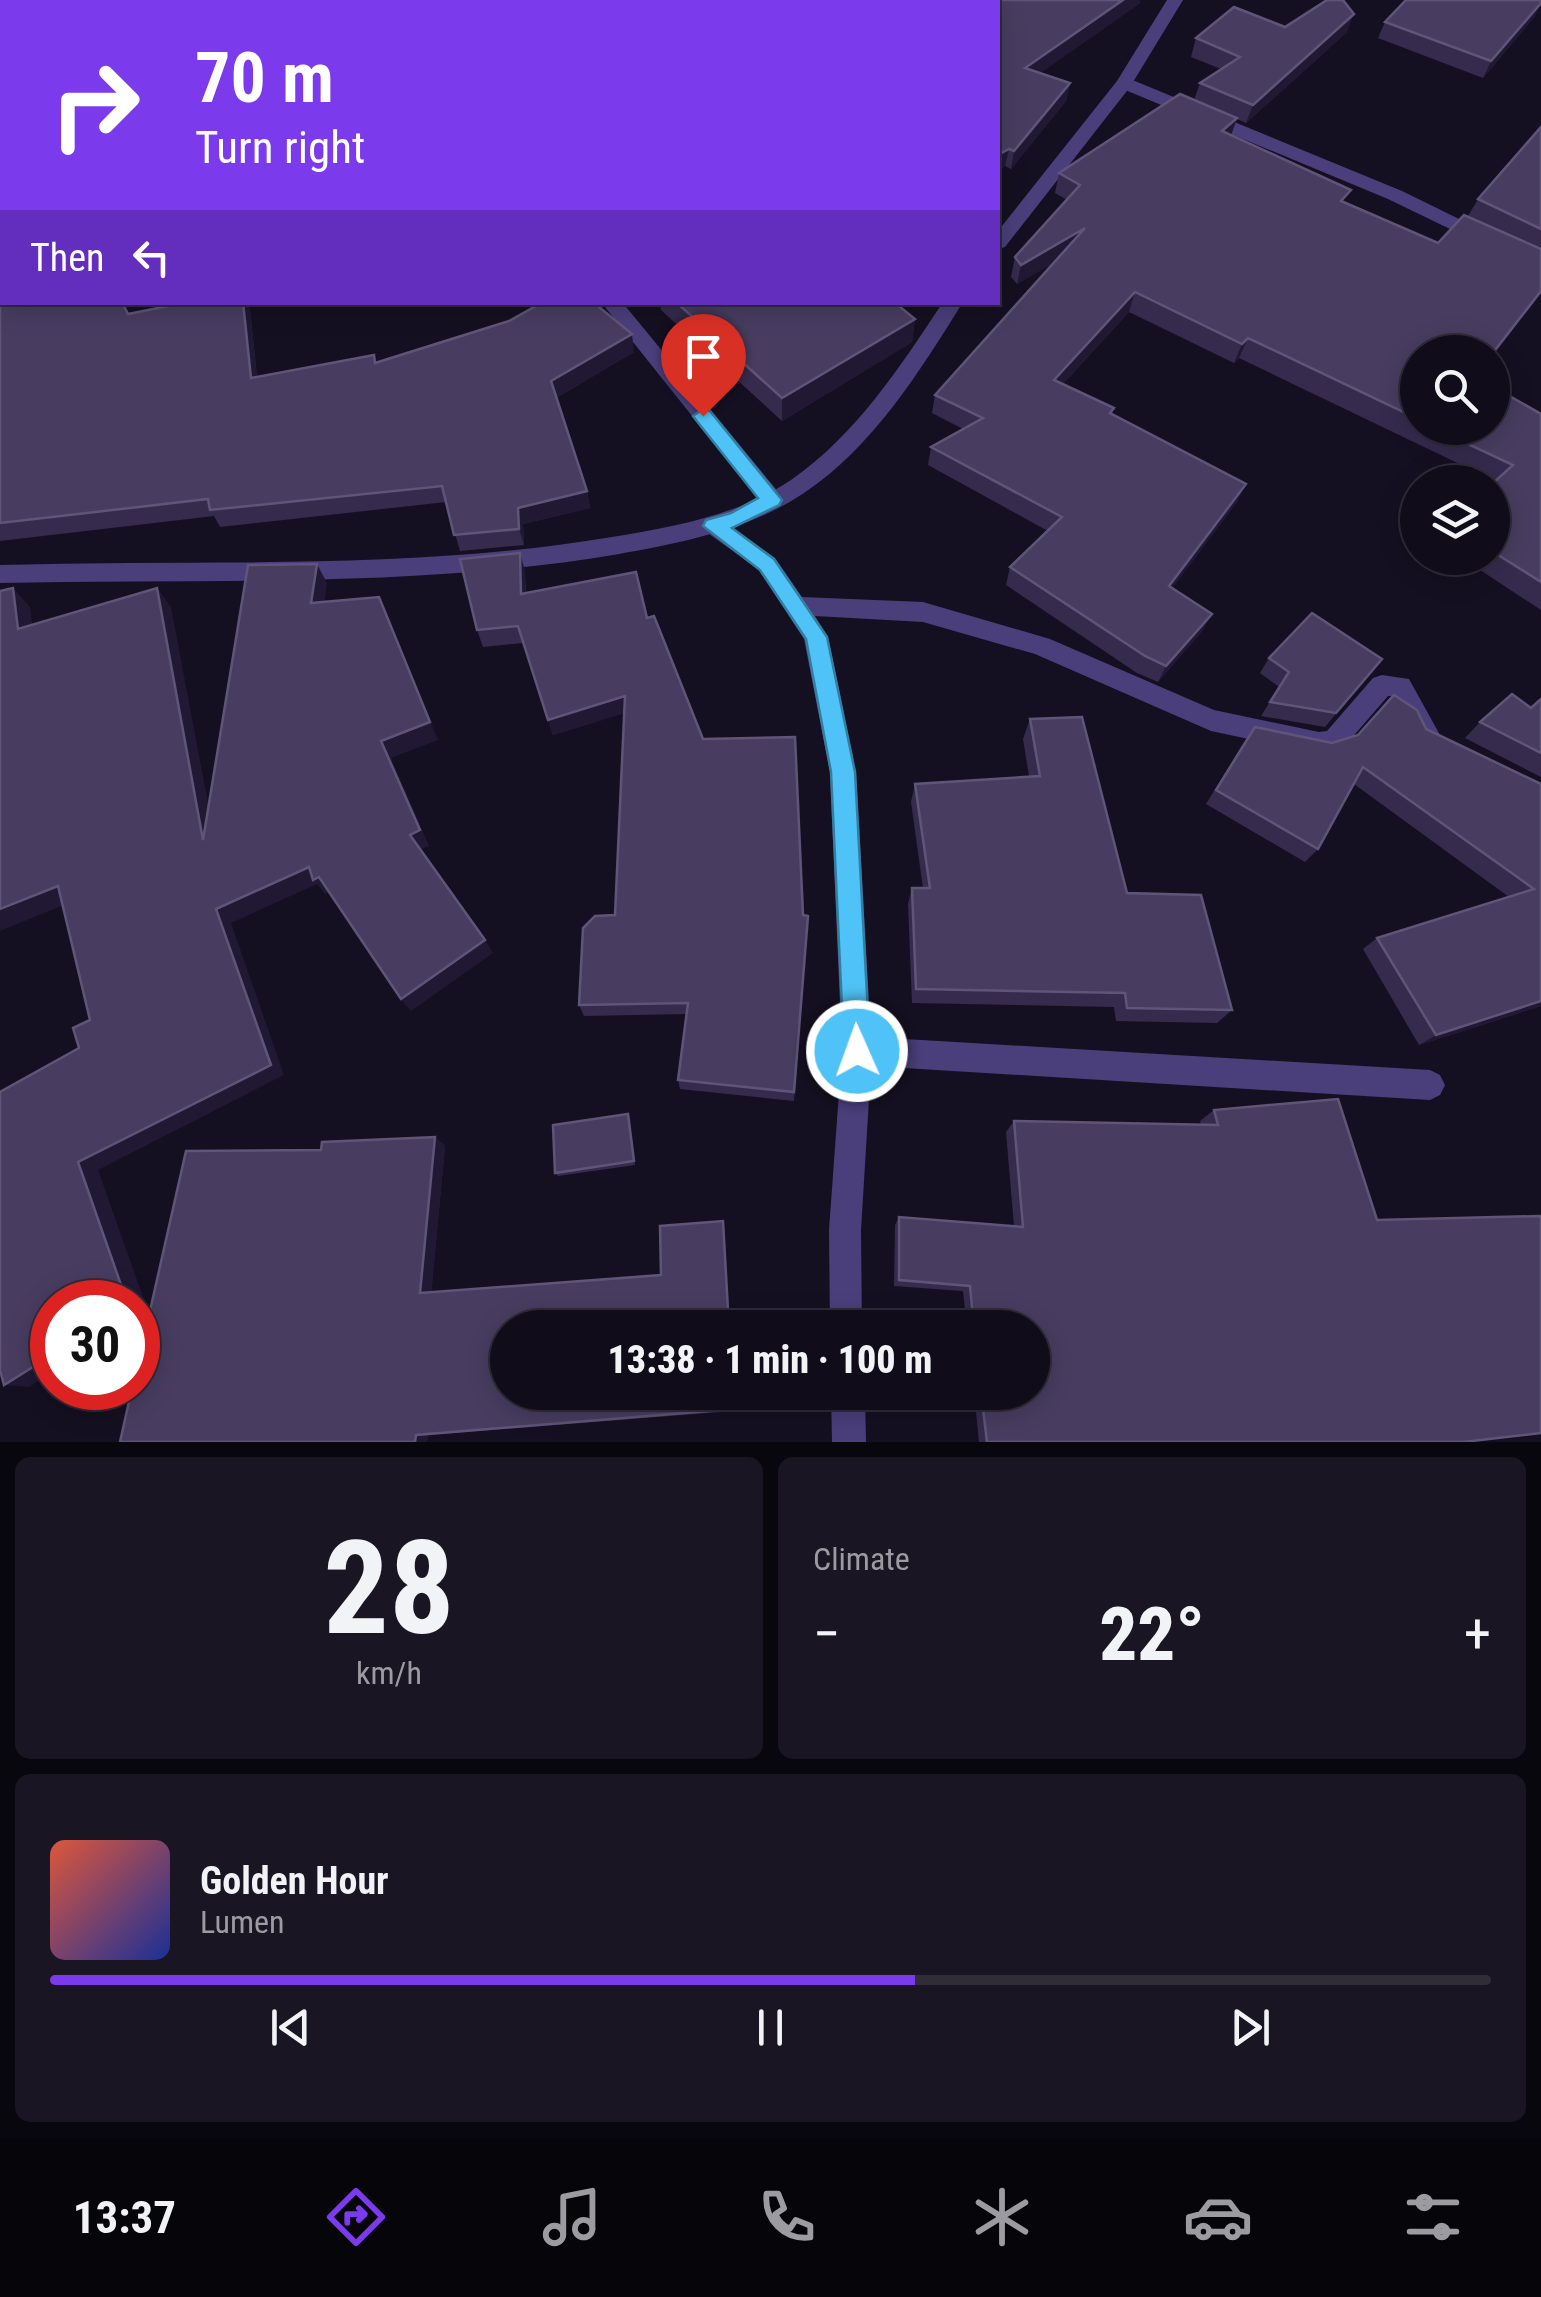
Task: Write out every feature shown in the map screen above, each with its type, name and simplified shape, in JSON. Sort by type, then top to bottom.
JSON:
[{"type":"street","points":[[1000,239],[1124,83],[1175,0]]},
{"type":"street","points":[[1124,83],[1394,195],[1541,267]]},
{"type":"street","points":[[613,305],[772,500]]},
{"type":"street","points":[[0,574],[104,570],[382,572],[579,554],[738,519],[815,474],[851,438],[903,378],[951,305]]},
{"type":"street","points":[[713,526],[767,564],[816,637],[843,772],[857,1051],[845,1230],[846,1310]]},
{"type":"street","points":[[794,606],[924,612],[1041,646],[1212,720],[1319,743],[1334,740],[1382,684],[1400,686],[1423,733],[1457,750]]},
{"type":"street","points":[[857,1051],[1430,1085]]},
{"type":"street","points":[[848,1410],[849,1442]]},
{"type":"building","points":[[1000,0],[1123,0],[1025,68],[1070,83],[1014,151],[1000,154]]},
{"type":"building","points":[[1327,0],[1343,0],[1354,14],[1253,105],[1200,83],[1240,57],[1196,38],[1234,7],[1285,27]]},
{"type":"building","points":[[1406,0],[1541,3],[1491,61],[1385,22]]},
{"type":"building","points":[[1180,94],[1237,118],[1222,131],[1351,190],[1341,201],[1438,243],[1464,215],[1541,249],[1541,291],[1507,335],[1400,335],[1400,410],[1248,338],[1242,344],[1135,292],[1054,380],[1114,408],[1110,413],[1246,484],[1169,586],[1212,614],[1166,666],[1010,567],[1062,517],[931,447],[983,418],[935,395],[1085,228],[1021,265],[1015,257],[1080,185],[1059,173]]},
{"type":"building","points":[[1541,127],[1541,229],[1478,199]]},
{"type":"building","points":[[0,305],[124,305],[128,314],[173,305],[243,305],[251,378],[374,355],[375,363],[509,321],[538,305],[597,305],[632,334],[551,381],[587,491],[518,508],[519,529],[454,535],[442,486],[210,510],[208,499],[0,523]]},
{"type":"building","points":[[679,305],[898,305],[915,319],[782,398]]},
{"type":"building","points":[[1510,396],[1541,414],[1541,582],[1510,562],[1513,465],[1470,445],[1510,445]]},
{"type":"building","points":[[520,553],[521,594],[636,572],[647,618],[654,616],[703,739],[795,737],[803,915],[808,916],[794,1092],[678,1080],[688,1003],[579,1005],[583,928],[595,916],[615,915],[625,696],[548,720],[518,626],[477,630],[460,559]]},
{"type":"building","points":[[317,564],[311,603],[379,597],[430,722],[381,741],[420,830],[410,835],[485,940],[401,999],[319,877],[313,880],[309,867],[216,909],[271,1065],[78,1162],[119,1280],[30,1280],[30,1369],[4,1385],[0,1370],[0,1092],[79,1048],[73,1028],[90,1020],[58,886],[0,909],[0,591],[13,588],[18,629],[157,588],[203,840],[248,565]]},
{"type":"building","points":[[1312,613],[1382,659],[1336,713],[1270,702],[1289,672],[1269,658]]},
{"type":"building","points":[[1512,694],[1531,708],[1541,699],[1541,753],[1480,722]]},
{"type":"building","points":[[1394,695],[1417,710],[1426,729],[1541,784],[1541,1001],[1436,1035],[1377,938],[1534,889],[1363,767],[1318,849],[1216,790],[1255,727],[1332,743],[1358,735]]},
{"type":"building","points":[[1082,717],[1127,893],[1201,895],[1232,1010],[1127,1008],[1125,993],[916,989],[912,888],[930,888],[915,784],[1040,776],[1030,719]]},
{"type":"building","points":[[1338,1099],[1377,1220],[1541,1216],[1541,1433],[1463,1442],[987,1442],[983,1410],[1050,1410],[1050,1310],[972,1310],[970,1286],[899,1280],[899,1217],[1023,1227],[1014,1121],[1218,1125],[1214,1110]]},
{"type":"building","points":[[628,1114],[634,1161],[555,1173],[553,1125]]},
{"type":"building","points":[[435,1137],[420,1293],[661,1275],[660,1226],[723,1221],[728,1310],[490,1310],[490,1410],[721,1410],[416,1435],[415,1442],[120,1442],[127,1410],[160,1410],[160,1280],[157,1280],[186,1151],[321,1150],[322,1142]]},
{"type":"route","points":[[703,416],[772,500],[738,519],[713,526],[767,564],[816,637],[843,772],[857,1051]]}]
